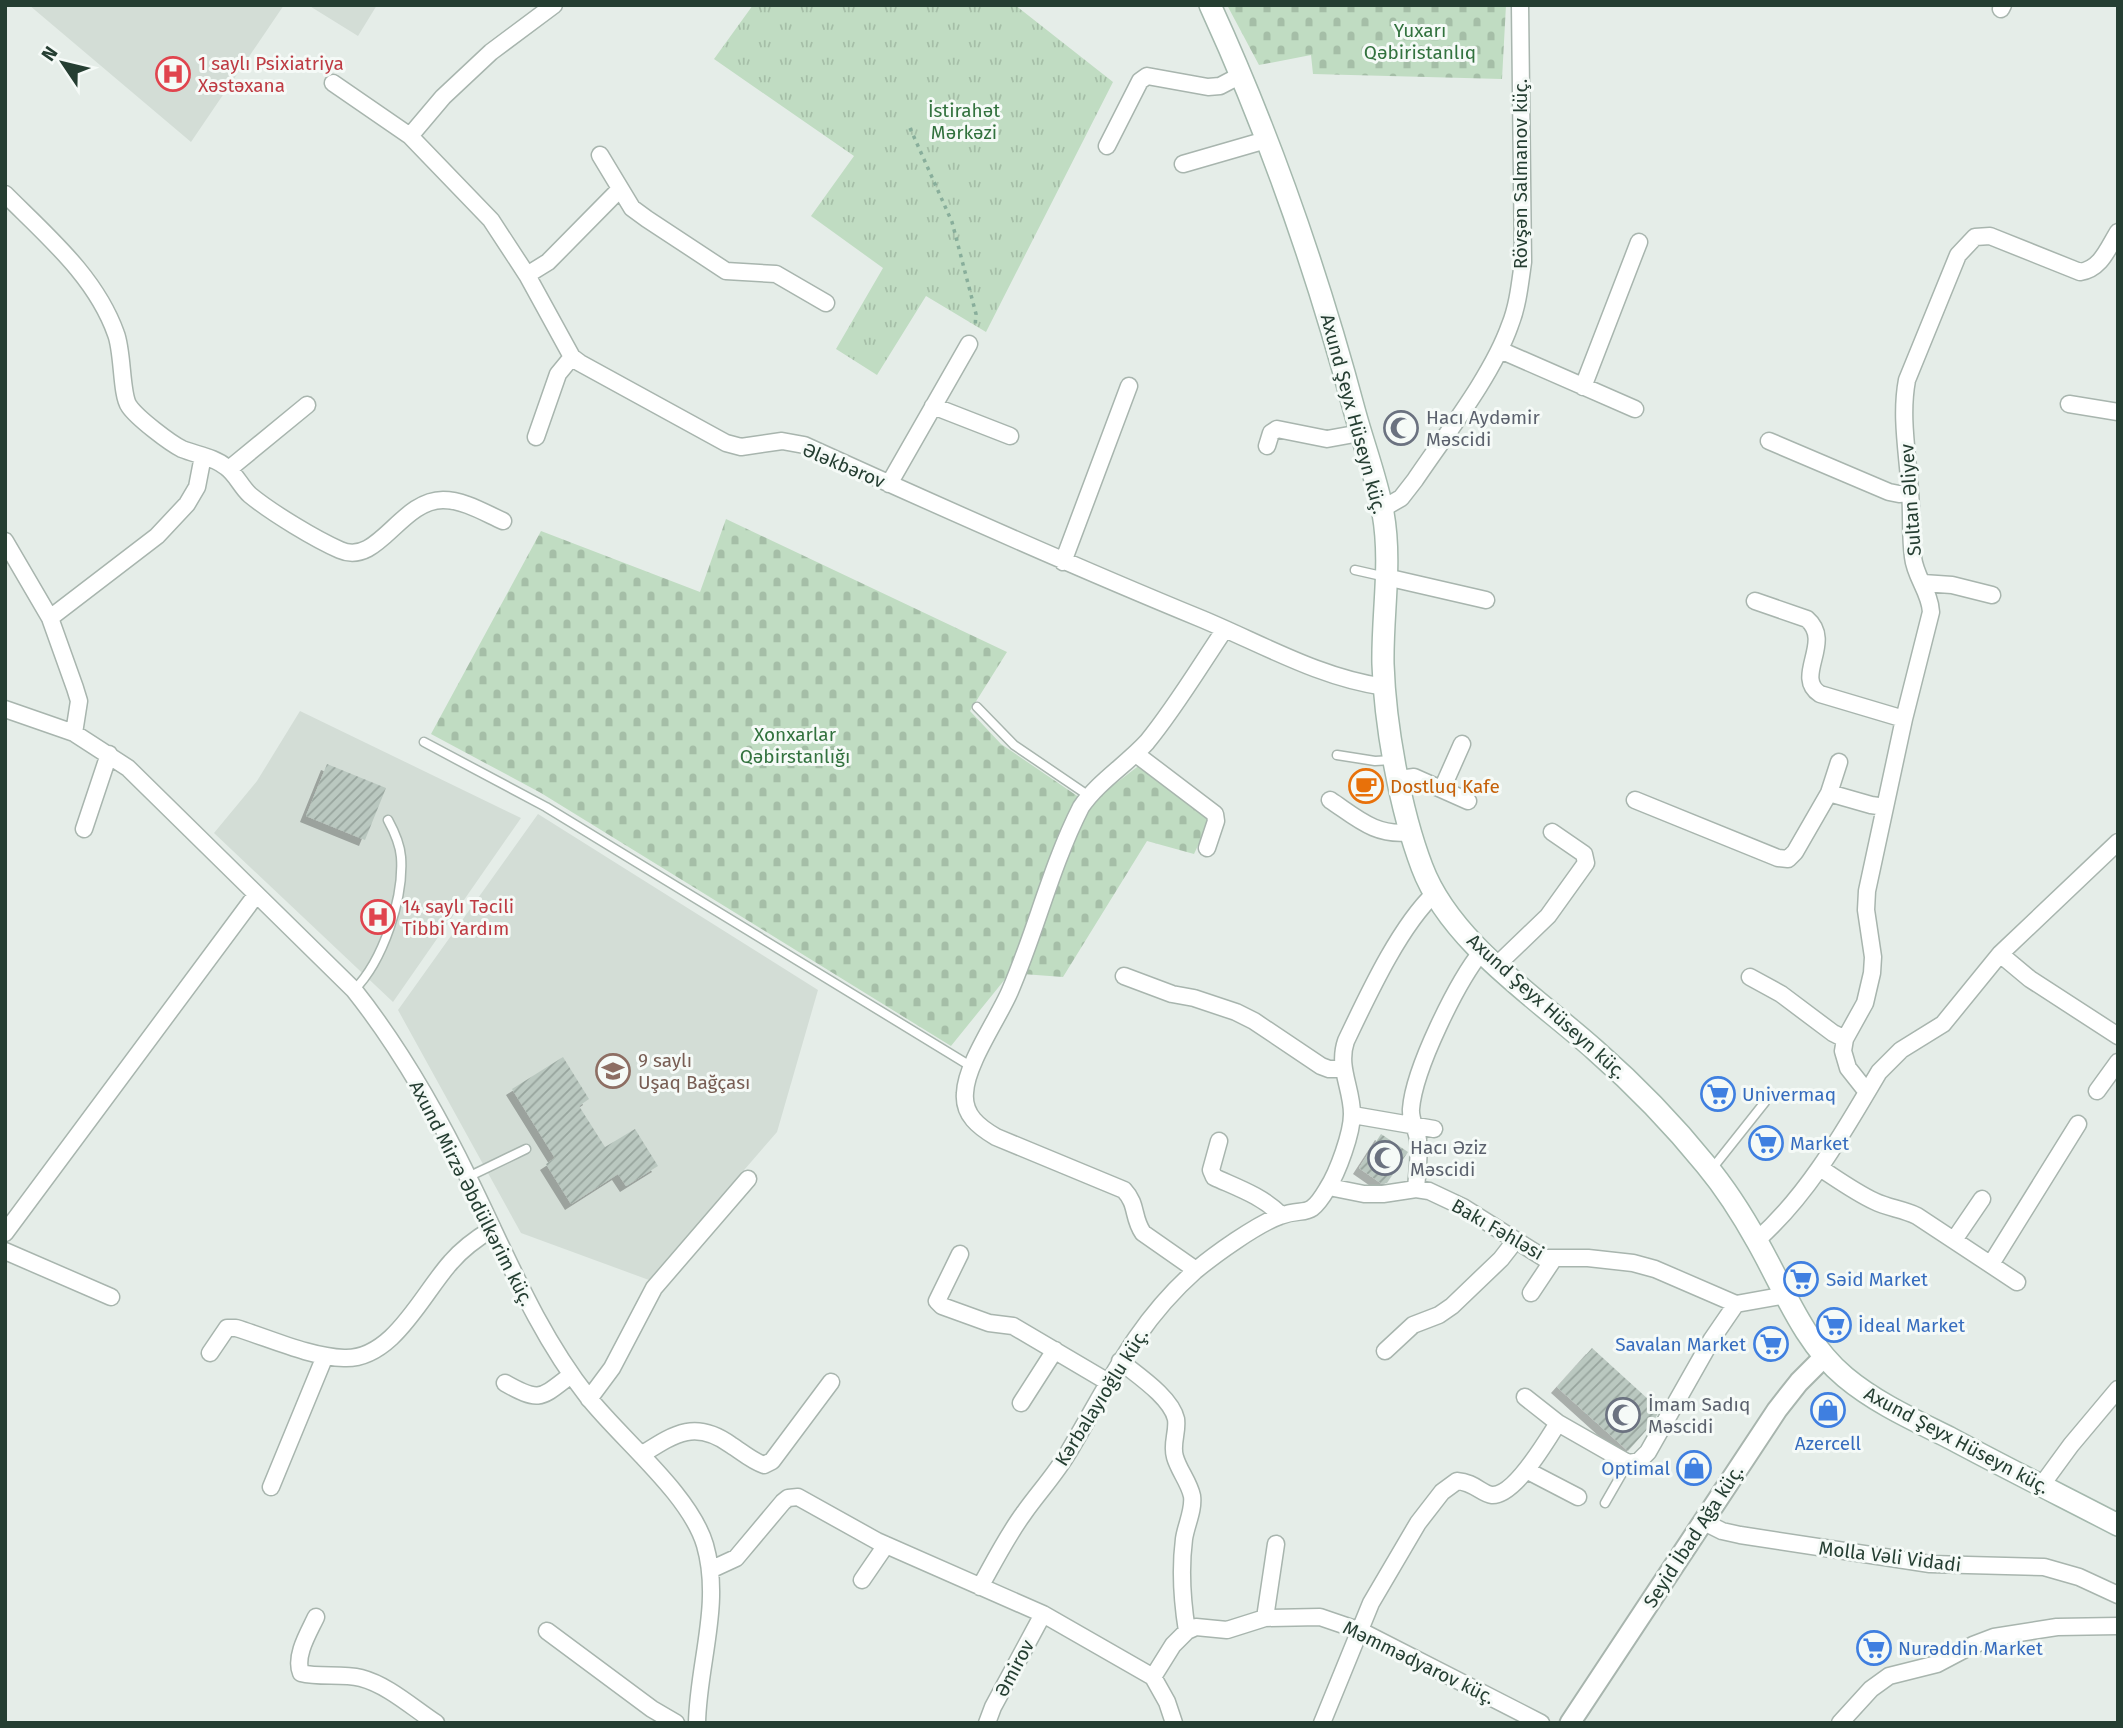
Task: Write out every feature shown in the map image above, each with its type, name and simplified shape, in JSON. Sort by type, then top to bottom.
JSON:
[{"type":"main road","name":"Axund Şeyx Hüseyn küç.","points":[[1210,5],[1241,75],[1316,278],[1382,509],[1386,577],[1383,663],[1385,687],[1397,770],[1411,832],[1424,873],[1435,893],[1447,912],[1490,958],[1643,1094],[1676,1128],[1711,1170],[1756,1240],[1824,1357],[1860,1389],[1880,1402],[2118,1525]]},
{"type":"street","points":[[410,136],[443,97],[491,52],[554,5]]},
{"type":"street","name":"Rövşən Salmanov küç.","points":[[1382,509],[1401,498],[1415,480],[1500,350],[1511,323],[1523,262],[1520,5]]},
{"type":"street","points":[[1107,146],[1140,81],[1147,76],[1208,87],[1220,86],[1241,75]]},
{"type":"street","points":[[333,83],[410,136],[491,220],[527,275],[572,357],[558,374],[536,437]]},
{"type":"street","points":[[1184,164],[1266,140]]},
{"type":"street","points":[[600,155],[632,208],[726,271],[738,274],[776,274],[826,303]]},
{"type":"street","points":[[527,275],[548,262],[619,190]]},
{"type":"street","points":[[5,194],[77,266],[99,300],[116,331],[122,351],[124,395],[128,406],[159,434],[180,448],[204,456],[229,469],[248,492],[267,508],[354,555],[366,552],[414,510],[428,502],[444,500],[459,503],[503,521]]},
{"type":"street","name":"Sultan Əliyev","points":[[1844,1039],[1865,1003],[1872,973],[1873,957],[1866,910],[1867,891],[1904,719],[1930,624],[1930,599],[1913,560],[1904,397],[1907,380],[1958,255],[1975,237],[1990,236],[2080,271],[2090,270],[2098,265],[2118,232]]},
{"type":"street","points":[[1583,387],[1639,242]]},
{"type":"street","points":[[890,484],[969,344]]},
{"type":"street","points":[[1500,350],[1635,408]]},
{"type":"street","name":"Ələkbərov","points":[[572,357],[726,443],[741,447],[782,441],[804,445],[1063,562],[1317,670],[1361,684],[1385,687]]},
{"type":"street","points":[[1063,562],[1129,386]]},
{"type":"street","points":[[2069,404],[2118,412]]},
{"type":"street","points":[[229,469],[307,405]]},
{"type":"street","points":[[933,406],[1010,436]]},
{"type":"street","points":[[1267,446],[1271,433],[1277,429],[1327,439],[1360,433]]},
{"type":"street","points":[[1769,441],[1889,492],[1910,493]]},
{"type":"street","points":[[50,618],[157,536],[187,504],[197,487],[204,456]]},
{"type":"street","points":[[5,541],[50,618],[79,701],[74,733]]},
{"type":"street","points":[[1386,577],[1486,600]]},
{"type":"street","points":[[1923,583],[1952,585],[1992,595]]},
{"type":"street","points":[[1755,601],[1807,619],[1813,624],[1818,633],[1810,681],[1813,689],[1820,694],[1904,719]]},
{"type":"street","points":[[1196,1270],[1143,1233],[1138,1225],[1133,1199],[1125,1190],[996,1137],[982,1129],[969,1115],[965,1104],[966,1083],[1011,989],[1075,819],[1088,796],[1136,754],[1150,738],[1225,629]]},
{"type":"street","name":"Axund Mirzə Əbdülkərim küç.","points":[[5,709],[74,733],[142,779],[354,990],[405,1063],[468,1177],[539,1325],[589,1399],[678,1498],[695,1521],[705,1543],[712,1601],[699,1686],[697,1723]]},
{"type":"street","points":[[1442,789],[1462,744]]},
{"type":"street","points":[[84,828],[108,754]]},
{"type":"street","points":[[1136,754],[1214,814],[1216,821],[1207,848]]},
{"type":"street","points":[[1635,800],[1778,858],[1788,859],[1795,852],[1829,793],[1839,762]]},
{"type":"street","points":[[1397,770],[1468,801]]},
{"type":"street","points":[[1829,793],[1885,807]]},
{"type":"street","points":[[1330,800],[1375,829],[1395,835],[1411,832]]},
{"type":"street","points":[[1416,1189],[1419,1146],[1410,1112],[1413,1091],[1421,1067],[1466,974],[1548,916],[1586,863],[1584,854],[1552,832]]},
{"type":"street","points":[[1756,1240],[1777,1221],[1819,1168],[1879,1072],[1901,1050],[1943,1024],[2000,954],[2118,842]]},
{"type":"street","name":"Kərbalayıoğlu küç.","points":[[980,1587],[1023,1514],[1067,1455],[1120,1361],[1145,1325],[1196,1270],[1234,1242],[1281,1216],[1307,1212],[1316,1206],[1329,1187],[1344,1149],[1353,1115],[1342,1054],[1355,1023],[1403,933],[1421,906],[1435,893]]},
{"type":"street","points":[[5,1233],[256,895]]},
{"type":"street","points":[[2000,954],[2030,979],[2118,1036]]},
{"type":"street","points":[[1124,976],[1172,994],[1226,1008],[1254,1021],[1321,1066],[1343,1069]]},
{"type":"street","points":[[1750,977],[1790,1000],[1844,1039],[1843,1051],[1848,1068],[1867,1092]]},
{"type":"street","points":[[2097,1091],[2118,1062]]},
{"type":"street","points":[[1353,1115],[1434,1129]]},
{"type":"street","points":[[1991,1264],[2078,1124]]},
{"type":"street","points":[[1219,1141],[1211,1170],[1214,1177],[1257,1196],[1269,1203],[1281,1216]]},
{"type":"street","points":[[1819,1168],[1872,1200],[1888,1207],[1904,1209],[1917,1216],[2017,1282]]},
{"type":"street","points":[[589,1399],[612,1368],[654,1288],[748,1179]]},
{"type":"street","name":"Bakı Fəhləsi","points":[[1329,1187],[1373,1194],[1416,1189],[1429,1191],[1463,1207],[1544,1258],[1588,1258],[1633,1263],[1655,1269],[1735,1304]]},
{"type":"street","points":[[1954,1240],[1982,1199]]},
{"type":"street","points":[[210,1353],[227,1328],[236,1328],[325,1356],[362,1358],[390,1339],[450,1262],[471,1241],[492,1228]]},
{"type":"street","points":[[1385,1351],[1413,1325],[1439,1315],[1452,1306],[1501,1259],[1515,1241]]},
{"type":"street","points":[[5,1251],[111,1297]]},
{"type":"street","points":[[960,1254],[937,1301],[942,1306],[989,1323],[1013,1326],[1108,1382]]},
{"type":"street","points":[[1531,1293],[1553,1260]]},
{"type":"street","points":[[1525,1397],[1558,1423],[1628,1463],[1639,1461],[1648,1451],[1735,1304],[1786,1295]]},
{"type":"street","points":[[1021,1403],[1055,1350]]},
{"type":"street","points":[[271,1487],[325,1356]]},
{"type":"street","name":"Seyid İbad Ağa küç.","points":[[1570,1723],[1777,1410],[1799,1382],[1824,1357]]},
{"type":"street","points":[[1120,1361],[1159,1393],[1170,1406],[1176,1420],[1174,1454],[1192,1499],[1185,1536],[1182,1575],[1187,1631],[1173,1645],[1153,1677]]},
{"type":"street","points":[[505,1383],[526,1395],[538,1397],[547,1394],[571,1375]]},
{"type":"street","points":[[641,1455],[673,1434],[700,1431],[722,1438],[764,1465],[772,1461],[831,1382]]},
{"type":"street","points":[[2041,1486],[2118,1389]]},
{"type":"street","points":[[1322,1723],[1371,1603],[1418,1523],[1442,1492],[1457,1481],[1469,1482],[1490,1495],[1496,1495],[1528,1471],[1558,1423]]},
{"type":"street","points":[[1528,1471],[1578,1497]]},
{"type":"street","points":[[710,1570],[736,1559],[788,1498],[798,1497],[886,1545],[1044,1614],[1153,1677],[1167,1702],[1174,1723]]},
{"type":"street","name":"Molla Vəli Vidadi","points":[[1702,1521],[1722,1531],[1740,1535],[1930,1564],[2044,1567],[2079,1577],[2118,1595]]},
{"type":"street","points":[[1265,1618],[1276,1544]]},
{"type":"street","points":[[862,1580],[886,1545]]},
{"type":"street","name":"Əmirov","points":[[987,1723],[1044,1614]]},
{"type":"street","points":[[316,1616],[301,1652],[298,1666],[301,1673],[359,1678],[376,1684],[436,1723]]},
{"type":"street","name":"Məmmədyarov küç.","points":[[1187,1631],[1196,1627],[1227,1630],[1265,1618],[1320,1617],[1361,1631],[1541,1723]]},
{"type":"street","points":[[1840,1723],[1871,1689],[1889,1676],[1937,1664],[1994,1637],[2057,1628],[2118,1626]]},
{"type":"street","points":[[547,1632],[652,1709],[676,1723]]},
{"type":"lane","points":[[1355,570],[1386,577]]},
{"type":"lane","points":[[977,707],[1014,745],[1088,796]]},
{"type":"lane","points":[[424,742],[546,807],[972,1068]]},
{"type":"lane","points":[[1337,755],[1375,761],[1397,770]]},
{"type":"lane","points":[[354,990],[373,967],[395,910],[401,857],[388,820]]},
{"type":"lane","points":[[1711,1170],[1765,1102]]},
{"type":"lane","points":[[468,1177],[526,1149]]},
{"type":"lane","points":[[1605,1503],[1628,1463]]},
{"type":"path","points":[[910,128],[953,222],[976,314],[975,332],[969,344]]},
{"type":"shaded area","name":"1 saylı Psixiatriya Xəstəxana","points":[[29,5],[284,5],[191,142]]},
{"type":"shaded area","name":"1 saylı Psixiatriya Xəstəxana","points":[[308,5],[377,5],[358,36]]},
{"type":"shaded area","name":"14 saylı Təcili Tibbi Yardım","points":[[300,711],[521,818],[393,1002],[214,833],[257,781]]},
{"type":"shaded area","name":"9 saylı Uşaq Bağçası","points":[[538,814],[818,990],[777,1132],[649,1280],[521,1233],[398,1010]]},
{"type":"green space","name":"İstirahət Mərkəzi","points":[[753,5],[1015,5],[1113,82],[986,332],[926,296],[877,375],[836,349],[883,268],[811,216],[854,156],[714,59]]},
{"type":"green space","name":"Yuxarı Qəbiristanlıq","points":[[1227,5],[1506,5],[1502,79],[1313,74],[1311,55],[1259,65]]},
{"type":"green space","name":"Xonxarlar Qəbirstanlığı","points":[[726,519],[1007,652],[970,711],[1001,744],[1089,804],[1141,764],[1211,818],[1194,854],[1147,841],[1063,977],[1010,973],[951,1046],[541,793],[431,734],[541,531],[700,592]]},
{"type":"building","points":[[327,764],[386,788],[365,840],[306,816]]},
{"type":"building","points":[[563,1057],[589,1099],[579,1106],[605,1147],[635,1129],[658,1166],[626,1186],[618,1174],[571,1204],[546,1164],[555,1158],[512,1089]]},
{"type":"building","points":[[1381,1134],[1408,1152],[1387,1183],[1382,1184],[1359,1168]]},
{"type":"building","points":[[1592,1348],[1660,1410],[1651,1425],[1628,1451],[1557,1387]]},
{"type":"place","name":"1 saylı Psixiatriya Xəstəxana","points":[[173,74]]},
{"type":"place","name":"Hacı Aydəmir Məscidi","points":[[1401,428]]},
{"type":"place","name":"Dostluq Kafe","points":[[1366,786]]},
{"type":"place","name":"14 saylı Təcili Tibbi Yardım","points":[[378,917]]},
{"type":"place","name":"9 saylı Uşaq Bağçası","points":[[613,1071]]},
{"type":"place","name":"Univermaq","points":[[1718,1094]]},
{"type":"place","name":"Market","points":[[1766,1143]]},
{"type":"place","name":"Hacı Əziz Məscidi","points":[[1385,1158]]},
{"type":"place","name":"Səid Market","points":[[1801,1279]]},
{"type":"place","name":"İdeal Market","points":[[1834,1325]]},
{"type":"place","name":"Savalan Market","points":[[1771,1344]]},
{"type":"place","name":"Azercell","points":[[1828,1410]]},
{"type":"place","name":"İmam Sadıq Məscidi","points":[[1623,1415]]},
{"type":"place","name":"Optimal","points":[[1694,1468]]},
{"type":"place","name":"Nurəddin Market","points":[[1874,1648]]}]
